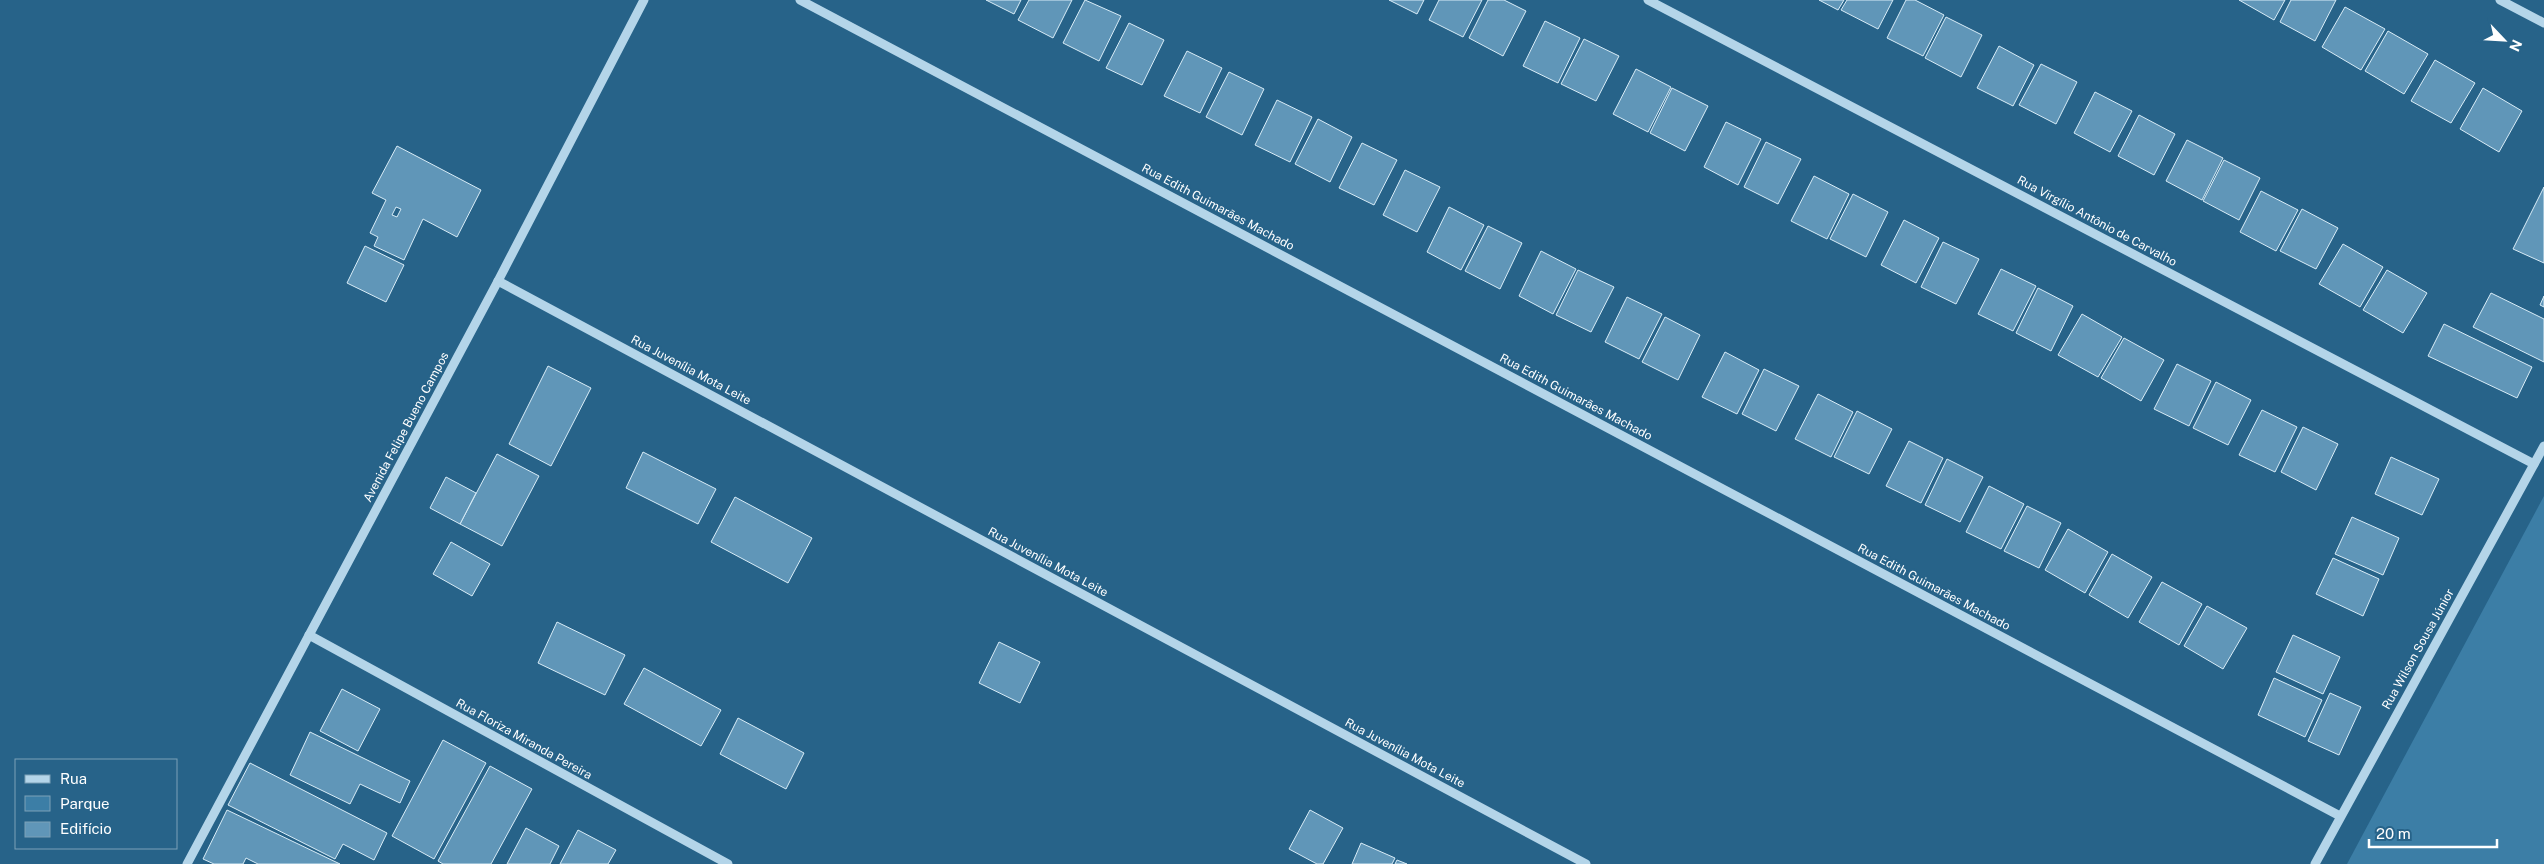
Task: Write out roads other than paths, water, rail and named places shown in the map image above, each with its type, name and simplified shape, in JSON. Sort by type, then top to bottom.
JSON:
[{"type":"street","name":"Avenida Felipe Bueno Campos","points":[[187,864],[498,281],[644,0]]},
{"type":"street","name":"Rua Edith Guimarães Machado","points":[[800,0],[2340,816]]},
{"type":"street","name":"Rua Virgílio Antônio de Carvalho","points":[[1648,0],[2534,464]]},
{"type":"street","points":[[2500,0],[2544,23]]},
{"type":"street","name":"Rua Juvenília Mota Leite","points":[[498,281],[1586,864]]},
{"type":"street","name":"Rua Wilson Sousa Júnior","points":[[2315,864],[2544,446]]},
{"type":"street","name":"Rua Floriza Miranda Pereira","points":[[309,635],[728,864]]}]
